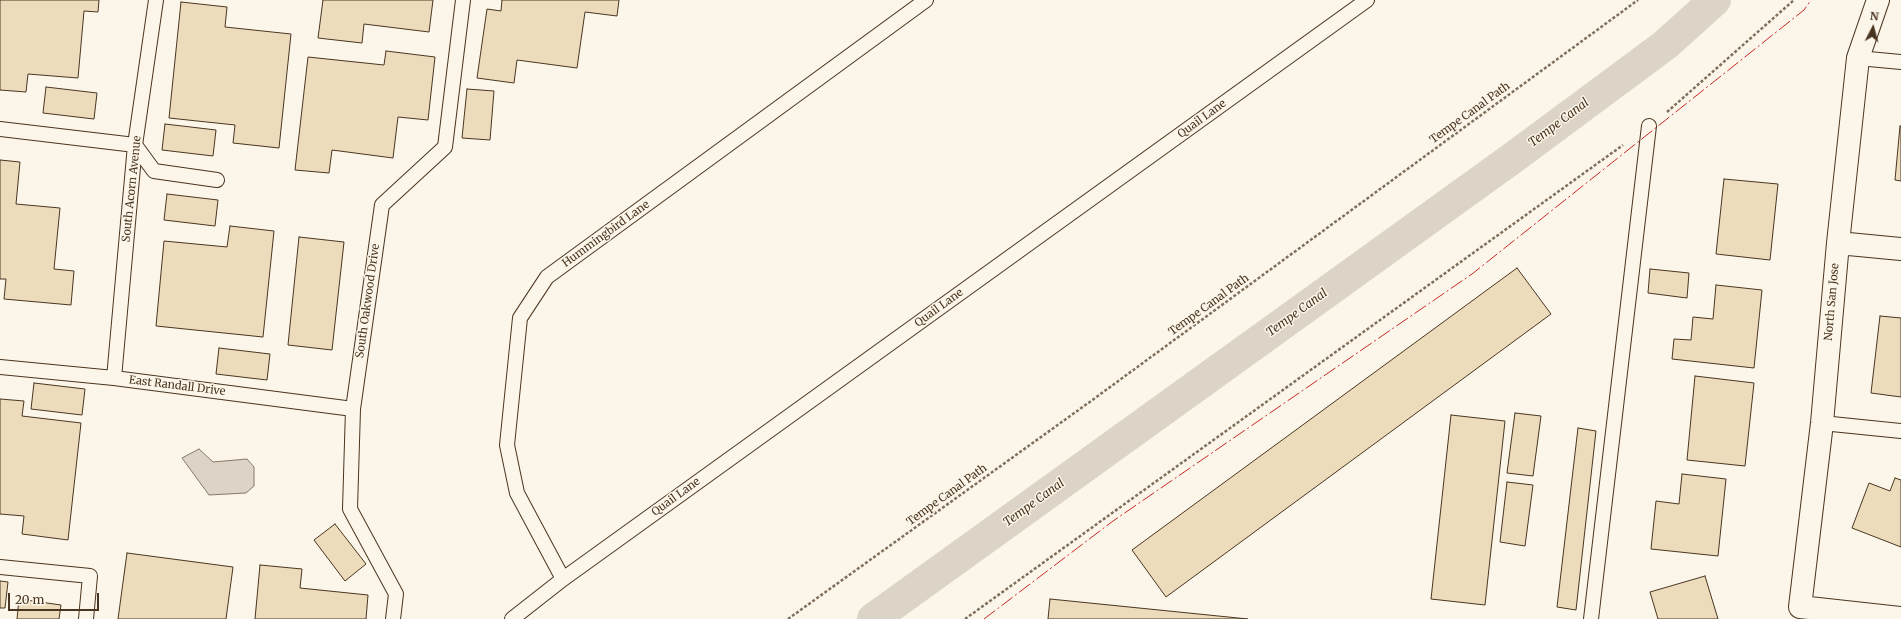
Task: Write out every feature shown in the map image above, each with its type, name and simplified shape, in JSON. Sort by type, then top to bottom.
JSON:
[{"type":"street","name":"North San Jose","points":[[1878,0],[1858,58],[1838,243],[1822,423],[1800,607],[1901,618]]},
{"type":"street","points":[[1838,243],[1901,249]]},
{"type":"lane","name":"South Acorn Avenue","points":[[114,378],[135,145],[156,0]]},
{"type":"lane","name":"South Oakwood Drive","points":[[393,619],[396,594],[350,509],[353,409],[382,205],[445,147],[463,0]]},
{"type":"lane","name":"Hummingbird Lane","points":[[563,578],[517,493],[507,445],[520,318],[547,277],[926,0]]},
{"type":"lane","name":"Quail Lane","points":[[512,619],[563,578],[1368,0]]},
{"type":"lane","points":[[1858,58],[1901,62]]},
{"type":"lane","points":[[1591,619],[1649,126]]},
{"type":"lane","points":[[0,129],[135,145],[154,171],[216,180]]},
{"type":"lane","name":"East Randall Drive","points":[[0,367],[114,378],[353,409]]},
{"type":"lane","points":[[1822,423],[1901,431]]},
{"type":"lane","points":[[0,568],[90,576],[86,619]]},
{"type":"path","name":"Tempe Canal Path","points":[[788,619],[1091,401],[1638,0]]},
{"type":"path","points":[[965,619],[1649,126],[1673,108],[1794,0]]},
{"type":"shaded area","points":[[199,449],[213,462],[247,459],[254,467],[254,486],[246,493],[209,495],[182,458]]},
{"type":"building","points":[[0,0],[99,0],[98,12],[84,11],[78,78],[28,74],[26,92],[0,90]]},
{"type":"building","points":[[323,0],[433,0],[429,32],[364,24],[362,43],[318,38]]},
{"type":"building","points":[[502,0],[619,0],[617,16],[585,12],[577,68],[517,60],[514,83],[477,78],[487,9],[501,11]]},
{"type":"building","points":[[181,2],[227,7],[225,27],[291,34],[279,148],[233,143],[235,125],[169,118]]},
{"type":"building","points":[[386,51],[435,57],[428,120],[398,117],[393,158],[332,150],[329,173],[295,170],[308,57],[384,65]]},
{"type":"building","points":[[46,87],[97,93],[94,119],[43,113]]},
{"type":"building","points":[[467,89],[494,91],[490,140],[462,138]]},
{"type":"building","points":[[165,124],[216,130],[213,156],[162,150]]},
{"type":"building","points":[[1901,126],[1901,181],[1895,180]]},
{"type":"building","points":[[0,160],[20,162],[16,204],[60,208],[54,269],[74,271],[71,305],[4,299],[6,279],[0,279]]},
{"type":"building","points":[[1724,179],[1778,184],[1770,260],[1716,254]]},
{"type":"building","points":[[167,194],[218,200],[215,226],[164,220]]},
{"type":"building","points":[[230,226],[274,231],[263,337],[156,326],[164,241],[227,247]]},
{"type":"building","points":[[299,237],[344,242],[332,350],[288,345]]},
{"type":"building","points":[[1517,268],[1551,314],[1166,597],[1132,550]]},
{"type":"building","points":[[1650,269],[1689,273],[1687,298],[1648,293]]},
{"type":"building","points":[[1716,285],[1762,290],[1754,368],[1672,359],[1674,339],[1691,340],[1693,317],[1713,319]]},
{"type":"building","points":[[1880,316],[1901,318],[1901,397],[1871,393]]},
{"type":"building","points":[[219,348],[270,354],[267,380],[216,374]]},
{"type":"building","points":[[1695,376],[1754,383],[1745,466],[1687,460]]},
{"type":"building","points":[[34,383],[85,389],[82,415],[31,409]]},
{"type":"building","points":[[0,399],[24,401],[22,416],[81,423],[68,540],[22,534],[24,516],[0,514]]},
{"type":"building","points":[[1515,413],[1541,416],[1533,476],[1507,473]]},
{"type":"building","points":[[1451,415],[1505,421],[1485,605],[1431,599]]},
{"type":"building","points":[[1578,428],[1596,431],[1576,610],[1557,607]]},
{"type":"building","points":[[1682,474],[1726,479],[1718,556],[1651,549],[1656,501],[1679,504]]},
{"type":"building","points":[[1895,478],[1901,480],[1901,547],[1852,528],[1869,483],[1890,491]]},
{"type":"building","points":[[1507,482],[1533,485],[1525,546],[1500,542]]},
{"type":"building","points":[[335,524],[366,564],[345,581],[314,540]]},
{"type":"building","points":[[127,553],[233,567],[226,619],[118,619]]},
{"type":"building","points":[[260,565],[302,569],[300,588],[368,595],[366,619],[255,619]]},
{"type":"building","points":[[1705,576],[1718,619],[1658,619],[1650,592]]},
{"type":"building","points":[[0,581],[8,582],[5,608],[0,608]]},
{"type":"building","points":[[19,599],[61,605],[59,619],[17,619]]},
{"type":"building","points":[[1050,599],[1248,619],[1048,619]]},
{"type":"waterway","name":"Tempe Canal","points":[[873,619],[1514,157],[1665,45],[1715,0]]},
{"type":"power","points":[[984,619],[1113,521],[1472,274],[1804,10],[1811,0]]}]
